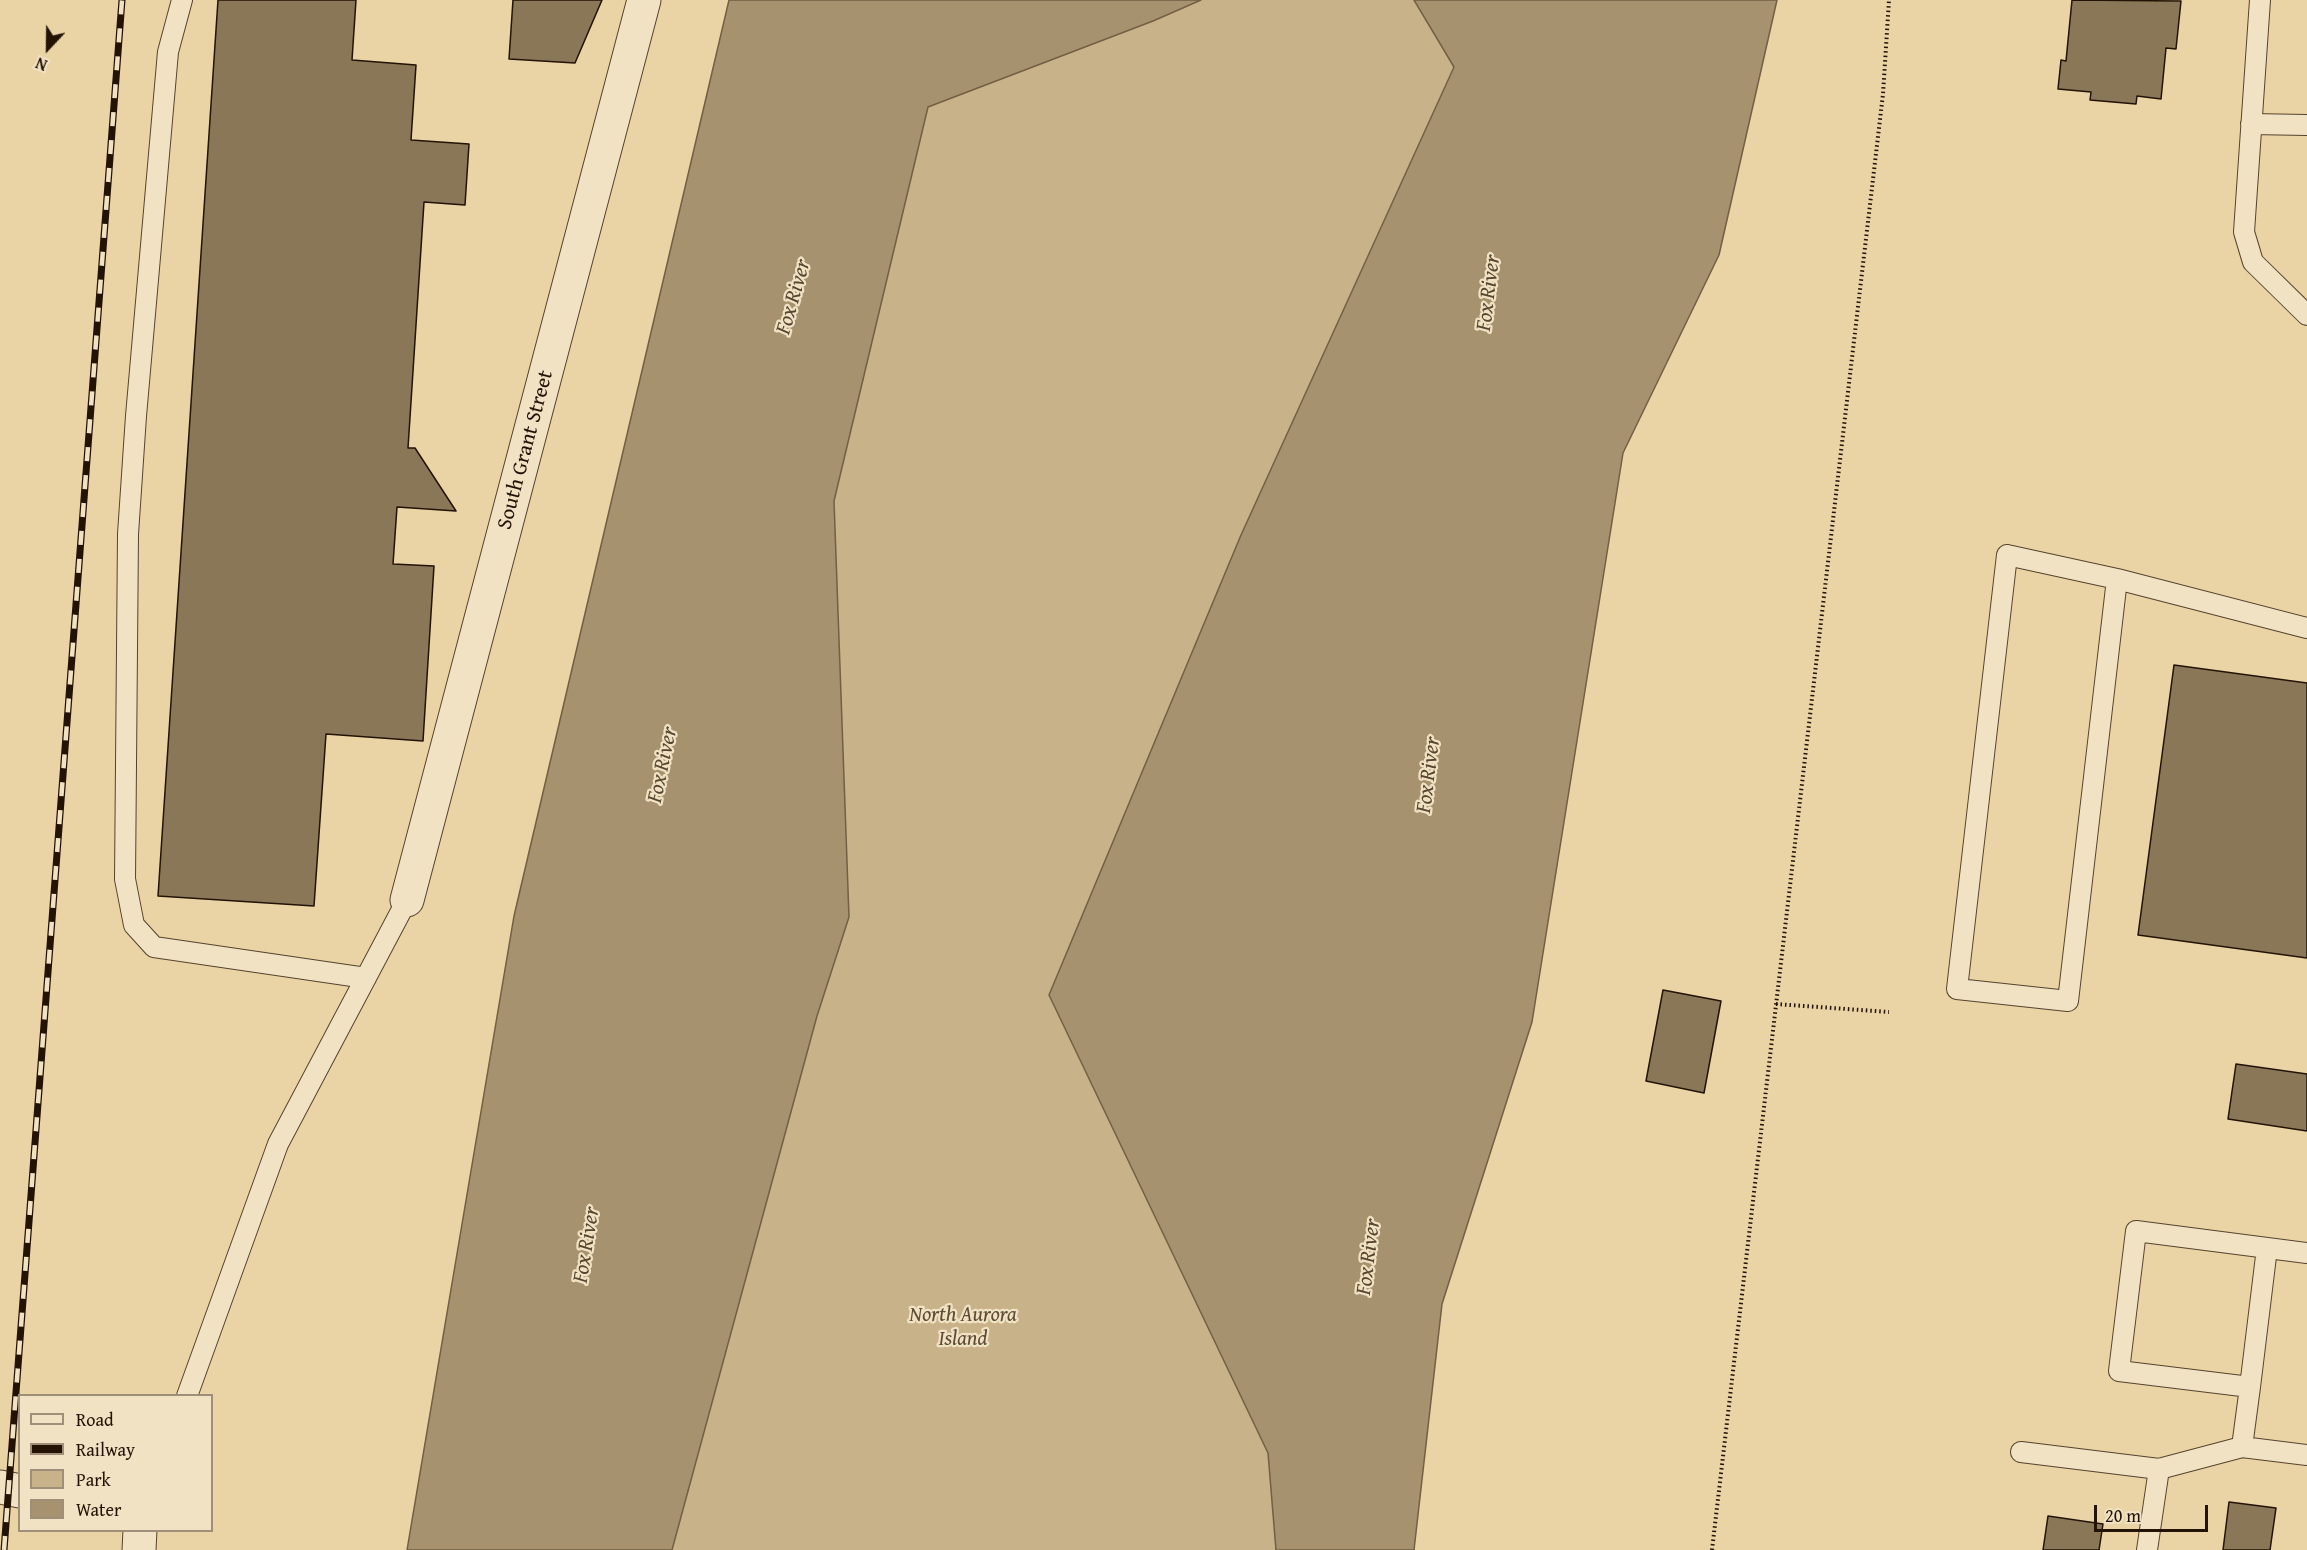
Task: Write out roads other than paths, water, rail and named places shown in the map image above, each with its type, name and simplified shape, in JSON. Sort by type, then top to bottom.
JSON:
[{"type":"street","name":"South Grant Street","points":[[407,900],[644,0]]},
{"type":"street","points":[[0,1488],[18,1491]]},
{"type":"street","points":[[139,1550],[140,1532]]},
{"type":"lane","points":[[182,0],[168,52],[135,427],[128,534],[125,879],[134,925],[154,947],[366,978]]},
{"type":"lane","points":[[2260,0],[2244,232],[2253,262],[2307,315]]},
{"type":"lane","points":[[2250,124],[2307,125]]},
{"type":"lane","points":[[2116,579],[2068,1001],[1957,989],[2007,555],[2116,579],[2307,628]]},
{"type":"lane","points":[[187,1394],[278,1144],[407,900]]},
{"type":"lane","points":[[2250,1387],[2119,1371],[2136,1231],[2307,1253]]},
{"type":"lane","points":[[2242,1447],[2268,1248]]},
{"type":"lane","points":[[2021,1452],[2159,1469],[2242,1447],[2307,1455]]},
{"type":"lane","points":[[2147,1550],[2159,1469]]},
{"type":"water","name":"Fox River","points":[[729,0],[1201,0],[1153,21],[928,107],[834,501],[849,917],[817,1016],[672,1550],[407,1550],[514,916]]},
{"type":"water","name":"Fox River","points":[[1414,0],[1777,0],[1719,255],[1623,453],[1532,1022],[1442,1304],[1414,1550],[1276,1550],[1268,1453],[1049,995],[1241,535],[1454,67]]},
{"type":"railway","points":[[4,1550],[122,0]]},
{"type":"park label","name":"North Aurora Island","points":[[963,1328]]}]
